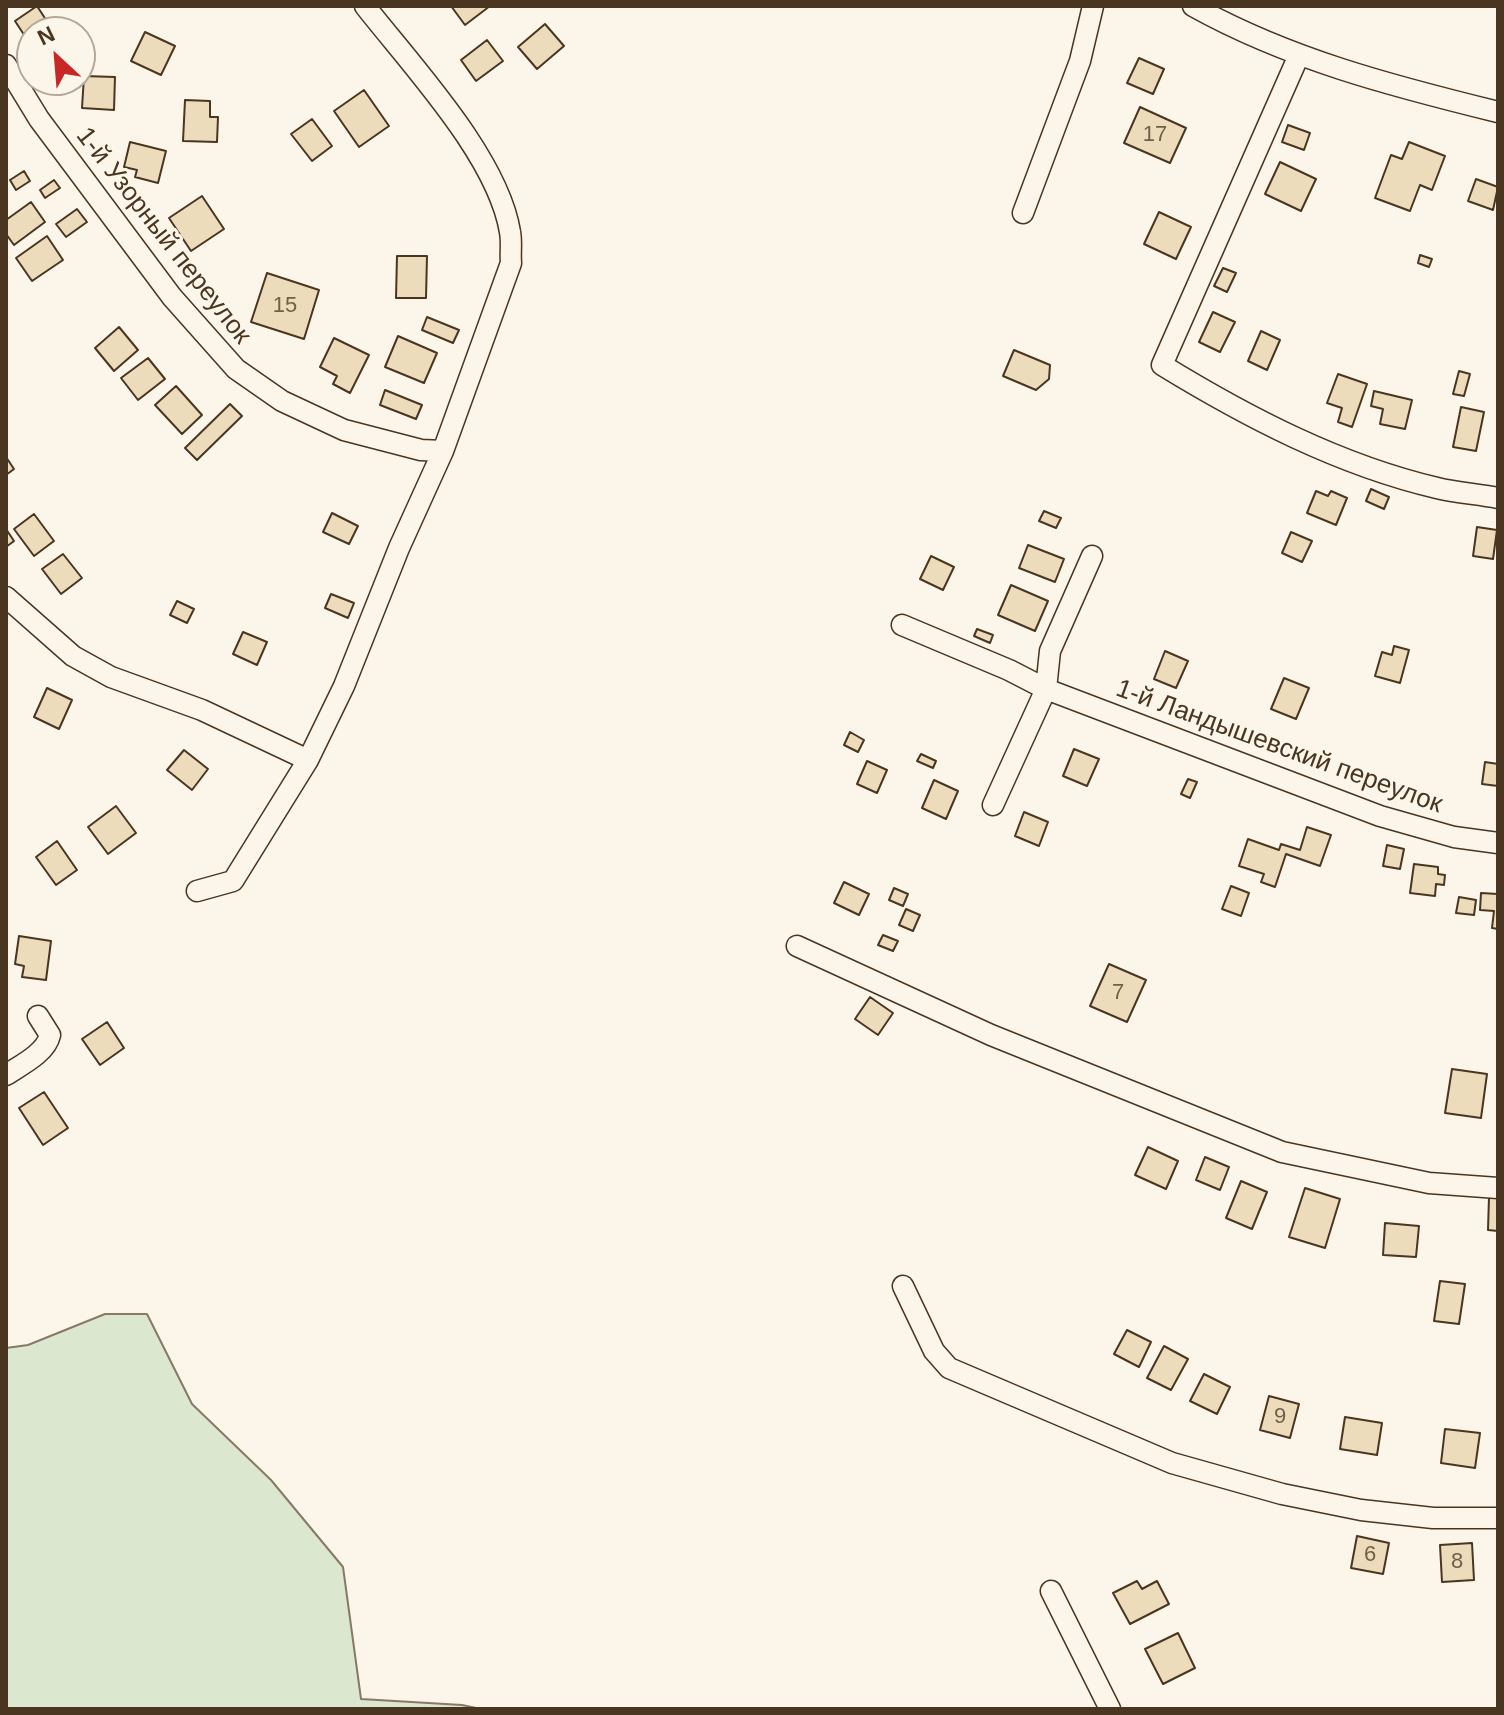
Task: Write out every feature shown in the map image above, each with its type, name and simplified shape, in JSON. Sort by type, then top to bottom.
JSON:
[{"type":"street","points":[[197,891],[233,881],[308,760],[344,686],[399,548],[443,451],[511,263],[510,232],[500,198],[470,141],[365,6]]},
{"type":"street","points":[[1023,213],[1080,61],[1093,6]]},
{"type":"street","points":[[1193,6],[1239,31],[1299,55],[1385,84],[1498,112]]},
{"type":"street","points":[[1299,55],[1162,365],[1225,403],[1337,456],[1437,488],[1498,498]]},
{"type":"street","name":"1-й Узорный переулок","points":[[6,65],[39,119],[172,297],[236,369],[282,401],[344,430],[421,450],[443,451]]},
{"type":"street","points":[[993,805],[1046,689],[1050,651],[1092,556]]},
{"type":"street","points":[[6,597],[41,631],[111,677],[202,710],[308,760]]},
{"type":"street","name":"1-й Ландышевский переулок","points":[[902,625],[1046,689],[1380,816],[1454,837],[1498,843]]},
{"type":"street","points":[[797,946],[991,1035],[1282,1152],[1429,1183],[1498,1188]]},
{"type":"street","points":[[6,1075],[49,1042],[50,1035],[38,1016]]},
{"type":"street","points":[[903,1286],[934,1351],[949,1368],[1172,1463],[1282,1494],[1361,1510],[1433,1518],[1498,1518]]},
{"type":"street","points":[[1051,1591],[1110,1709]]},
{"type":"green space","points":[[105,1314],[147,1314],[192,1404],[271,1480],[343,1567],[361,1699],[462,1705],[481,1709],[6,1709],[6,1348],[28,1345]]},
{"type":"building","points":[[37,6],[44,16],[22,16]]},
{"type":"building","points":[[451,6],[490,6],[465,25]]},
{"type":"building","points":[[545,24],[564,46],[537,69],[518,47]]},
{"type":"building","points":[[145,32],[175,46],[161,75],[131,61]]},
{"type":"building","points":[[487,40],[503,61],[476,81],[461,60]]},
{"type":"building","points":[[1139,58],[1164,69],[1153,94],[1127,83]]},
{"type":"building","points":[[96,76],[115,77],[114,110],[82,108],[83,96],[96,96]]},
{"type":"building","points":[[364,90],[389,126],[359,147],[334,111]]},
{"type":"building","points":[[185,100],[210,101],[210,117],[218,117],[217,142],[183,141]]},
{"type":"building","points":[[1140,107],[1186,128],[1170,163],[1124,143]]},
{"type":"building","points":[[312,119],[332,146],[312,161],[291,134]]},
{"type":"building","points":[[1288,125],[1310,133],[1304,150],[1282,142]]},
{"type":"building","points":[[130,142],[166,151],[158,183],[135,177],[137,170],[124,167]]},
{"type":"building","points":[[1409,142],[1445,156],[1432,190],[1420,185],[1410,211],[1375,198],[1391,155],[1402,159]]},
{"type":"building","points":[[1280,162],[1316,179],[1301,211],[1265,194]]},
{"type":"building","points":[[24,171],[30,181],[16,190],[10,180]]},
{"type":"building","points":[[1476,179],[1498,187],[1493,210],[1468,201]]},
{"type":"building","points":[[54,180],[60,188],[45,198],[40,190]]},
{"type":"building","points":[[202,196],[224,229],[191,251],[169,218]]},
{"type":"building","points":[[31,202],[45,222],[14,245],[6,234],[6,220]]},
{"type":"building","points":[[77,209],[87,222],[66,237],[56,224]]},
{"type":"building","points":[[1159,212],[1191,227],[1176,259],[1144,244]]},
{"type":"building","points":[[47,236],[63,260],[32,281],[16,258]]},
{"type":"building","points":[[1420,255],[1432,259],[1429,267],[1418,263]]},
{"type":"building","points":[[397,256],[427,256],[426,298],[396,298]]},
{"type":"building","points":[[1223,268],[1236,273],[1227,292],[1214,286]]},
{"type":"building","points":[[267,273],[319,290],[304,339],[251,322]]},
{"type":"building","points":[[1213,312],[1235,322],[1220,352],[1199,342]]},
{"type":"building","points":[[427,317],[459,330],[453,343],[422,330]]},
{"type":"building","points":[[119,327],[138,350],[114,371],[95,348]]},
{"type":"building","points":[[1261,331],[1280,340],[1267,370],[1248,361]]},
{"type":"building","points":[[398,336],[437,353],[424,383],[385,367]]},
{"type":"building","points":[[334,338],[369,355],[350,393],[333,384],[337,376],[320,367]]},
{"type":"building","points":[[1014,350],[1050,365],[1049,379],[1036,390],[1003,376]]},
{"type":"building","points":[[148,358],[165,379],[138,400],[121,378]]},
{"type":"building","points":[[1459,371],[1470,374],[1464,396],[1453,394]]},
{"type":"building","points":[[1338,374],[1367,384],[1352,427],[1338,422],[1342,408],[1327,403]]},
{"type":"building","points":[[176,386],[202,415],[182,434],[155,405]]},
{"type":"building","points":[[385,390],[422,405],[416,419],[380,405]]},
{"type":"building","points":[[1374,391],[1412,400],[1405,429],[1380,424],[1383,409],[1371,406]]},
{"type":"building","points":[[230,404],[242,416],[197,460],[185,448]]},
{"type":"building","points":[[1461,407],[1484,412],[1476,451],[1453,447]]},
{"type":"building","points":[[6,457],[14,469],[6,475]]},
{"type":"building","points":[[1371,489],[1389,497],[1384,509],[1366,501]]},
{"type":"building","points":[[1316,491],[1328,496],[1331,491],[1347,498],[1336,525],[1307,513]]},
{"type":"building","points":[[1044,511],[1061,518],[1056,528],[1039,521]]},
{"type":"building","points":[[332,513],[358,526],[349,544],[323,532]]},
{"type":"building","points":[[34,514],[54,541],[34,556],[14,529]]},
{"type":"building","points":[[1477,527],[1497,530],[1493,559],[1473,556]]},
{"type":"building","points":[[6,529],[14,541],[6,547]]},
{"type":"building","points":[[1291,532],[1312,541],[1302,562],[1282,553]]},
{"type":"building","points":[[1028,545],[1064,559],[1055,582],[1019,568]]},
{"type":"building","points":[[63,554],[82,578],[61,594],[42,569]]},
{"type":"building","points":[[931,556],[954,567],[943,590],[920,579]]},
{"type":"building","points":[[1011,585],[1048,601],[1035,631],[998,615]]},
{"type":"building","points":[[331,594],[354,603],[348,618],[325,608]]},
{"type":"building","points":[[177,601],[194,609],[187,623],[170,615]]},
{"type":"building","points":[[977,629],[993,635],[990,643],[974,636]]},
{"type":"building","points":[[243,632],[267,642],[257,665],[233,654]]},
{"type":"building","points":[[1394,646],[1409,650],[1400,683],[1375,676],[1382,652],[1392,655]]},
{"type":"building","points":[[1165,651],[1188,661],[1176,688],[1154,679]]},
{"type":"building","points":[[1284,678],[1309,688],[1296,719],[1271,709]]},
{"type":"building","points":[[47,688],[72,700],[59,729],[34,717]]},
{"type":"building","points":[[850,732],[864,740],[858,752],[844,745]]},
{"type":"building","points":[[1074,749],[1099,759],[1087,786],[1063,776]]},
{"type":"building","points":[[184,750],[208,769],[192,790],[167,770]]},
{"type":"building","points":[[921,754],[936,761],[933,768],[917,761]]},
{"type":"building","points":[[867,761],[887,770],[877,793],[857,784]]},
{"type":"building","points":[[1485,762],[1498,764],[1498,786],[1482,784]]},
{"type":"building","points":[[1188,779],[1197,782],[1190,798],[1181,794]]},
{"type":"building","points":[[934,780],[958,791],[946,819],[922,808]]},
{"type":"building","points":[[116,806],[136,833],[108,854],[88,827]]},
{"type":"building","points":[[1024,812],[1048,822],[1039,846],[1015,836]]},
{"type":"building","points":[[1307,827],[1331,835],[1320,866],[1286,854],[1275,887],[1261,882],[1264,874],[1239,866],[1248,839],[1279,850],[1281,844],[1300,850]]},
{"type":"building","points":[[57,841],[77,870],[56,885],[36,857]]},
{"type":"building","points":[[1387,845],[1404,849],[1400,869],[1383,866]]},
{"type":"building","points":[[1414,864],[1438,867],[1438,874],[1445,875],[1444,885],[1436,884],[1435,896],[1410,893]]},
{"type":"building","points":[[844,882],[869,894],[859,915],[834,903]]},
{"type":"building","points":[[1231,886],[1249,893],[1241,916],[1222,909]]},
{"type":"building","points":[[894,888],[908,894],[903,906],[889,900]]},
{"type":"building","points":[[1481,893],[1498,894],[1498,929],[1492,928],[1494,911],[1480,910]]},
{"type":"building","points":[[1459,897],[1476,900],[1474,915],[1456,913]]},
{"type":"building","points":[[906,909],[920,915],[913,931],[899,925]]},
{"type":"building","points":[[883,935],[898,941],[893,951],[878,945]]},
{"type":"building","points":[[19,936],[51,941],[46,980],[22,977],[24,966],[15,964]]},
{"type":"building","points":[[1109,964],[1146,980],[1127,1022],[1090,1006]]},
{"type":"building","points":[[870,997],[893,1013],[878,1035],[855,1019]]},
{"type":"building","points":[[107,1022],[124,1048],[100,1065],[82,1039]]},
{"type":"building","points":[[1452,1069],[1487,1074],[1481,1118],[1445,1113]]},
{"type":"building","points":[[44,1092],[68,1128],[43,1145],[19,1108]]},
{"type":"building","points":[[1148,1147],[1178,1161],[1166,1189],[1135,1175]]},
{"type":"building","points":[[1205,1157],[1229,1167],[1220,1190],[1196,1180]]},
{"type":"building","points":[[1241,1181],[1267,1192],[1252,1229],[1226,1218]]},
{"type":"building","points":[[1305,1188],[1340,1199],[1325,1248],[1289,1237]]},
{"type":"building","points":[[1489,1197],[1498,1197],[1498,1231],[1488,1230]]},
{"type":"building","points":[[1385,1223],[1419,1226],[1416,1257],[1383,1255]]},
{"type":"building","points":[[1440,1281],[1465,1284],[1459,1324],[1434,1321]]},
{"type":"building","points":[[1127,1330],[1151,1342],[1139,1367],[1114,1354]]},
{"type":"building","points":[[1164,1346],[1188,1359],[1171,1390],[1147,1378]]},
{"type":"building","points":[[1204,1374],[1230,1387],[1217,1414],[1190,1401]]},
{"type":"building","points":[[1269,1396],[1299,1404],[1290,1438],[1260,1430]]},
{"type":"building","points":[[1345,1417],[1382,1423],[1377,1455],[1340,1449]]},
{"type":"building","points":[[1445,1429],[1480,1433],[1475,1468],[1441,1463]]},
{"type":"building","points":[[1357,1536],[1389,1543],[1383,1574],[1351,1568]]},
{"type":"building","points":[[1472,1543],[1474,1580],[1442,1582],[1440,1545]]},
{"type":"building","points":[[1137,1581],[1142,1589],[1157,1581],[1169,1604],[1130,1624],[1113,1593]]},
{"type":"building","points":[[1178,1633],[1195,1668],[1163,1684],[1145,1649]]}]
